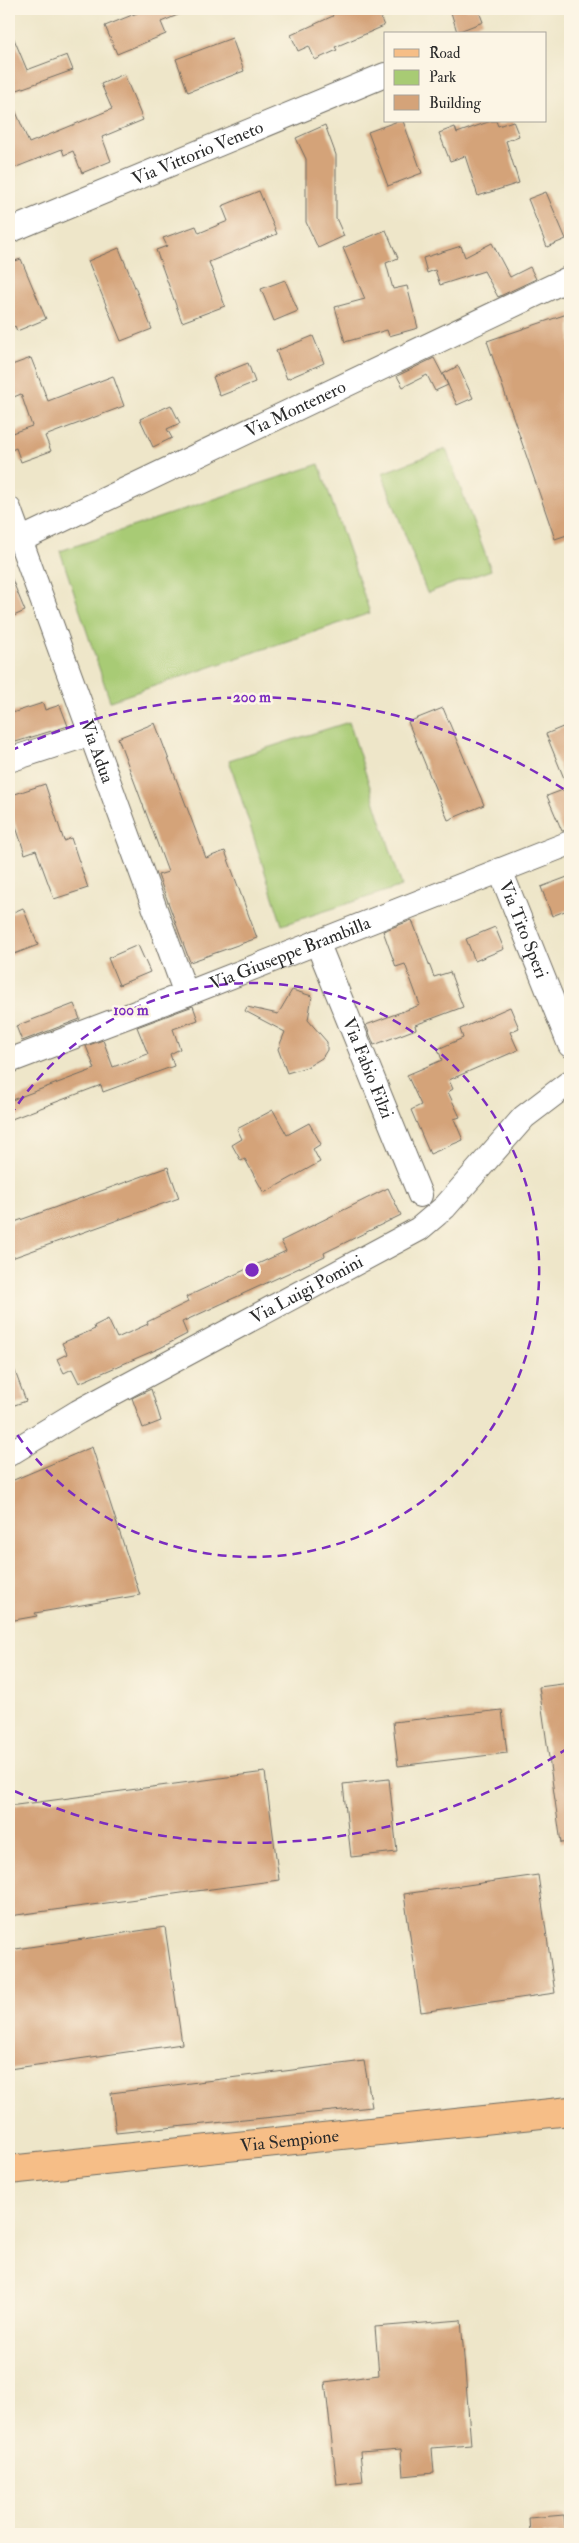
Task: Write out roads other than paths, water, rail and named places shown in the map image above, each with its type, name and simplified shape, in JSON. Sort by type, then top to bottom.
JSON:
[{"type":"main road","name":"Via Sempione","points":[[9,2170],[570,2111]]},
{"type":"street","name":"Via Vittorio Veneto","points":[[9,231],[384,75]]},
{"type":"street","name":"Via Montenero","points":[[20,540],[570,278]]},
{"type":"street","name":"Via Adua","points":[[9,509],[89,734],[186,994]]},
{"type":"street","points":[[9,760],[89,734]]},
{"type":"street","name":"Via Giuseppe Brambilla","points":[[9,1061],[186,994],[570,843]]},
{"type":"street","name":"Via Tito Speri","points":[[500,870],[570,1045]]},
{"type":"street","name":"Via Fabio Filzi","points":[[317,942],[420,1195]]},
{"type":"street","name":"Via Luigi Pomini","points":[[9,1454],[78,1412],[418,1229],[445,1207],[524,1117],[570,1082]]}]
